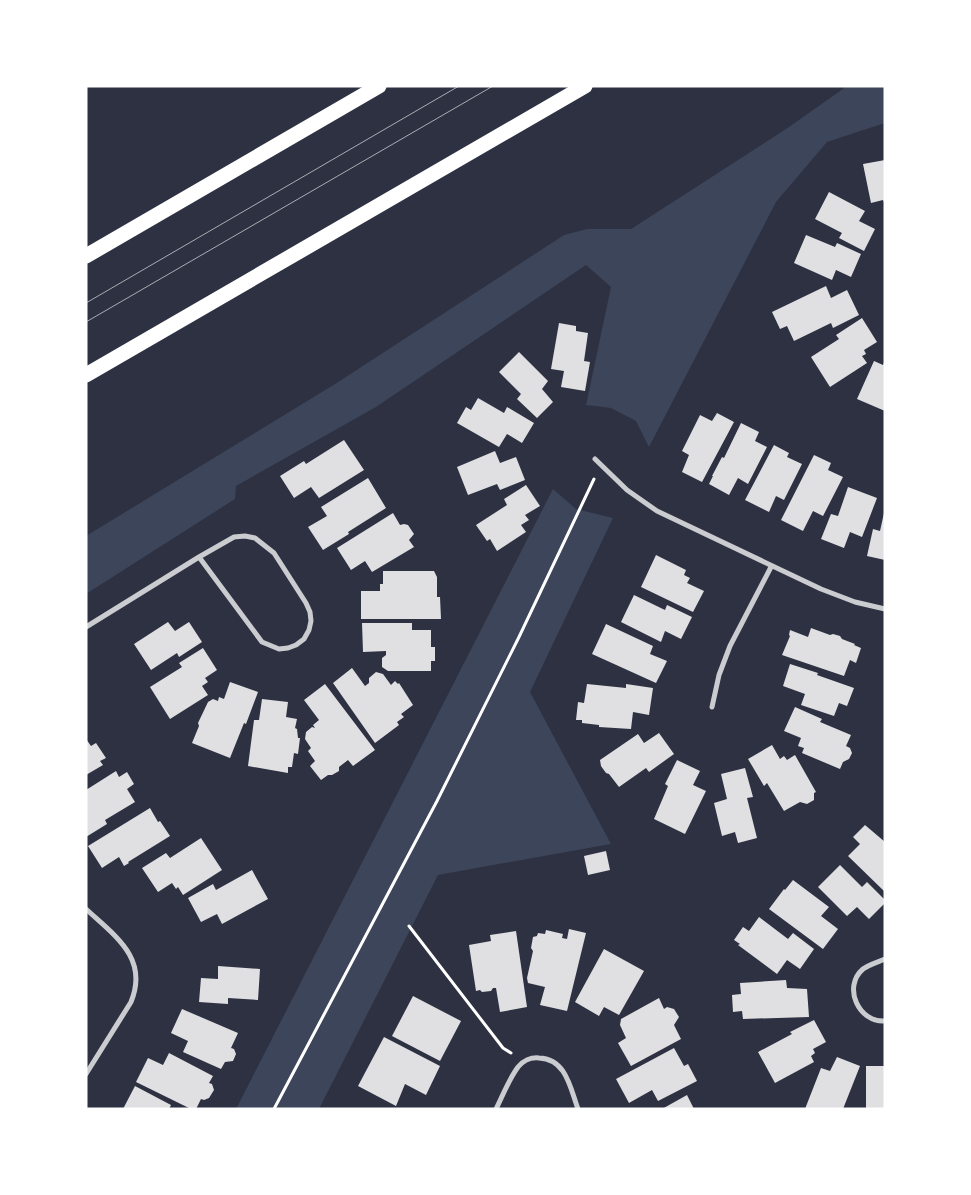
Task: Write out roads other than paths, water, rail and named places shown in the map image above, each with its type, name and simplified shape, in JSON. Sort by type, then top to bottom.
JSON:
[{"type":"highway","points":[[86,375],[585,86]]},
{"type":"highway","points":[[86,256],[376,88]]},
{"type":"street","points":[[595,459],[627,490],[657,511],[820,589],[855,602],[885,609]]},
{"type":"street","points":[[86,627],[199,557],[234,537],[245,536],[255,538],[274,553],[310,612],[309,630],[304,639],[296,645],[279,649],[262,642],[199,557]]},
{"type":"street","points":[[712,708],[718,675],[730,646],[771,566]]},
{"type":"street","points":[[86,909],[124,944],[135,967],[136,983],[135,993],[131,1002],[86,1074]]},
{"type":"street","points":[[885,959],[863,969],[857,977],[854,987],[854,998],[864,1014],[872,1019],[885,1020]]},
{"type":"street","points":[[496,1109],[517,1068],[523,1062],[534,1057],[552,1060],[561,1066],[566,1074],[578,1109]]},
{"type":"tram line","points":[[86,303],[459,86]]},
{"type":"tram line","points":[[86,322],[493,86]]}]
